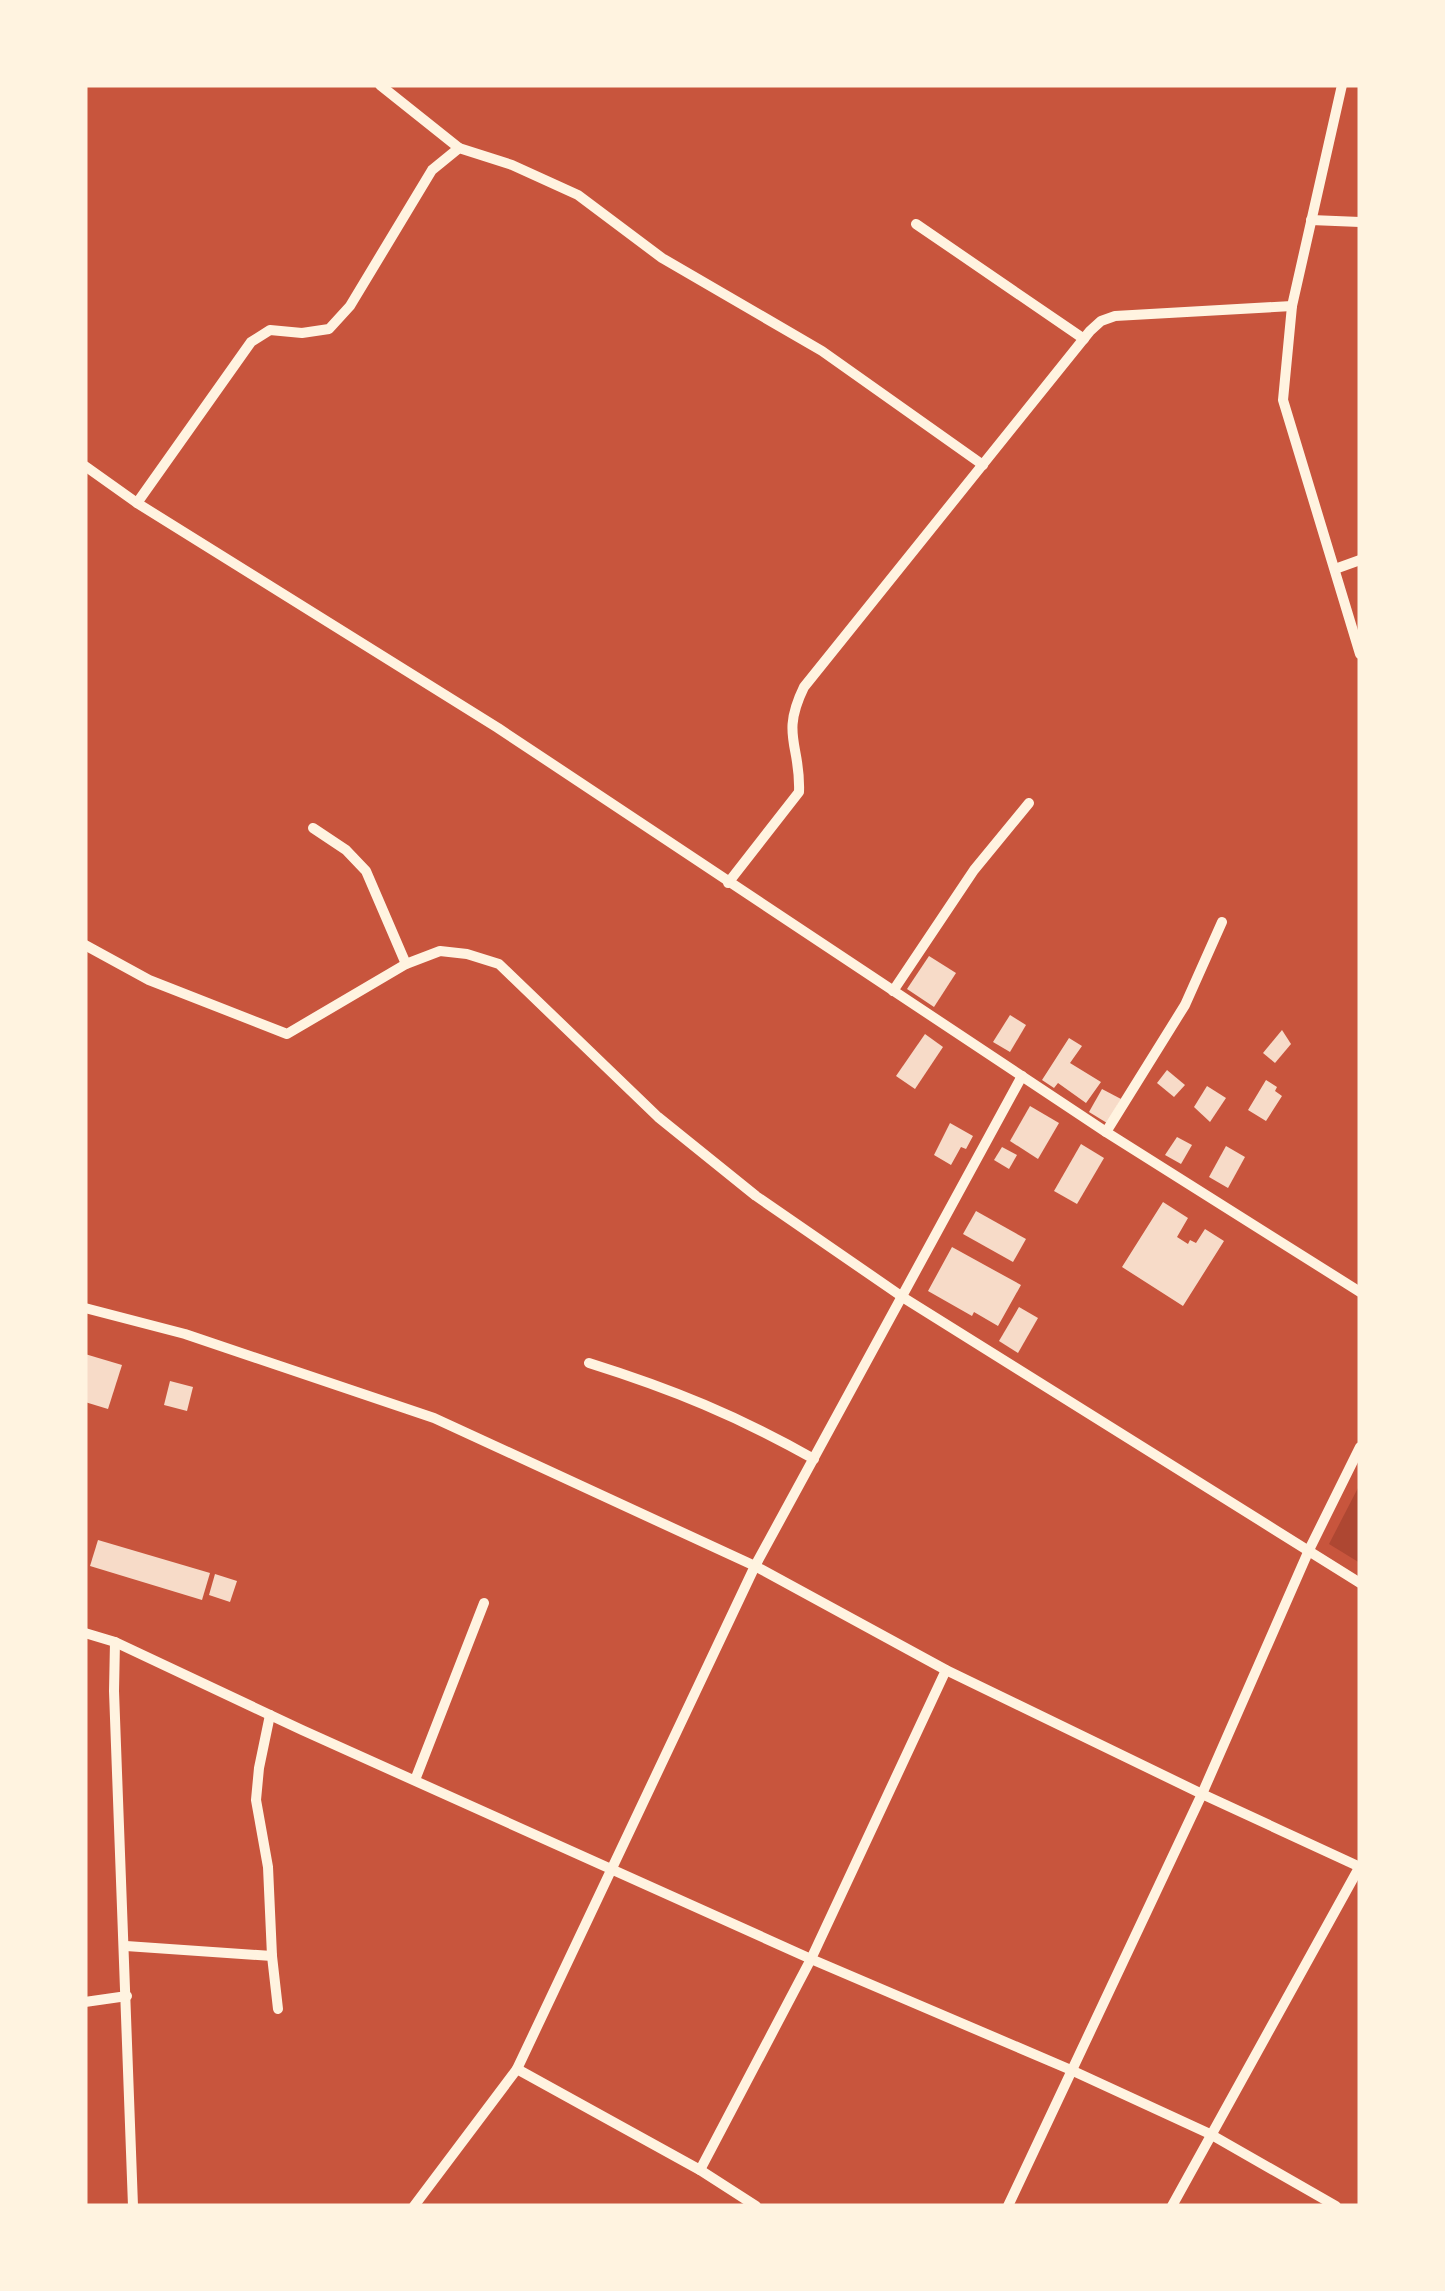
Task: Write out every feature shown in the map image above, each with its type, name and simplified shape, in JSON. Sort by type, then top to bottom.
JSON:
[{"type":"street","points":[[380,85],[459,148],[512,165],[578,195],[662,258],[822,351],[983,464]]},
{"type":"street","points":[[1342,85],[1292,306],[1283,400],[1358,637],[1360,654]]},
{"type":"street","points":[[137,503],[251,342],[270,330],[329,330],[350,306],[432,170],[459,148]]},
{"type":"street","points":[[1312,220],[1360,222]]},
{"type":"street","points":[[916,224],[1084,338]]},
{"type":"street","points":[[728,883],[800,792],[790,734],[792,712],[804,686],[1084,338],[1101,321],[1116,316],[1292,306]]},
{"type":"street","points":[[85,466],[137,503],[498,728],[1106,1132],[1360,1292]]},
{"type":"street","points":[[1335,569],[1360,560]]},
{"type":"street","points":[[893,991],[974,870],[1028,803]]},
{"type":"street","points":[[313,828],[346,850],[366,871],[406,964]]},
{"type":"street","points":[[1106,1132],[1184,1005],[1222,922]]},
{"type":"street","points":[[85,945],[149,980],[287,1034],[406,964],[440,951],[499,964],[658,1117],[756,1196],[904,1298],[1360,1582]]},
{"type":"street","points":[[414,2206],[517,2069],[755,1566],[1022,1076]]},
{"type":"street","points":[[85,1308],[185,1334],[434,1418],[755,1566],[946,1670],[1360,1866],[1172,2206]]},
{"type":"street","points":[[589,1363],[666,1387],[732,1415],[814,1459]]},
{"type":"street","points":[[1008,2206],[1360,1447]]},
{"type":"street","points":[[415,1780],[484,1603]]},
{"type":"street","points":[[85,1632],[115,1642],[811,1959],[1072,2070],[1210,2134],[1336,2206]]},
{"type":"street","points":[[115,1642],[133,2206]]},
{"type":"street","points":[[700,2170],[811,1959],[946,1670]]},
{"type":"street","points":[[270,1715],[256,1800],[268,1867],[278,2009]]},
{"type":"street","points":[[126,1946],[272,1956]]},
{"type":"street","points":[[85,2002],[128,1996]]},
{"type":"street","points":[[517,2069],[700,2170],[756,2206]]},
{"type":"shaded area","points":[[1360,1484],[1360,1563],[1329,1544]]},
{"type":"building","points":[[929,956],[956,973],[934,1007],[907,989]]},
{"type":"building","points":[[1010,1015],[1026,1025],[1010,1052],[993,1042]]},
{"type":"building","points":[[1282,1030],[1291,1044],[1275,1063],[1263,1053]]},
{"type":"building","points":[[925,1034],[943,1047],[915,1089],[896,1076]]},
{"type":"building","points":[[1069,1038],[1082,1046],[1070,1063],[1101,1082],[1086,1103],[1058,1083],[1054,1088],[1042,1080]]},
{"type":"building","points":[[1167,1070],[1185,1085],[1174,1097],[1157,1083]]},
{"type":"building","points":[[1266,1080],[1282,1096],[1266,1121],[1248,1110]]},
{"type":"building","points":[[1207,1086],[1226,1098],[1210,1122],[1194,1107]]},
{"type":"building","points":[[1102,1089],[1121,1099],[1107,1123],[1089,1112]]},
{"type":"building","points":[[1030,1106],[1059,1123],[1038,1159],[1010,1141]]},
{"type":"building","points":[[950,1123],[973,1136],[951,1165],[934,1155]]},
{"type":"building","points":[[1177,1137],[1192,1145],[1181,1164],[1165,1155]]},
{"type":"building","points":[[1081,1144],[1104,1158],[1077,1204],[1054,1191]]},
{"type":"building","points":[[1226,1146],[1245,1157],[1228,1188],[1209,1177]]},
{"type":"building","points":[[1002,1147],[1017,1155],[1009,1169],[994,1160]]},
{"type":"building","points":[[1163,1202],[1188,1218],[1177,1237],[1188,1244],[1190,1240],[1196,1243],[1205,1229],[1224,1241],[1183,1306],[1122,1267]]},
{"type":"building","points":[[976,1211],[1026,1239],[1013,1262],[963,1234]]},
{"type":"building","points":[[952,1247],[1021,1285],[998,1326],[928,1291]]},
{"type":"building","points":[[1019,1307],[1038,1318],[1018,1353],[999,1341]]},
{"type":"building","points":[[85,1354],[122,1365],[108,1409],[85,1402]]},
{"type":"building","points":[[170,1381],[193,1387],[187,1411],[164,1405]]},
{"type":"building","points":[[98,1540],[210,1573],[202,1600],[90,1566]]},
{"type":"building","points":[[215,1574],[237,1581],[230,1602],[209,1595]]}]
